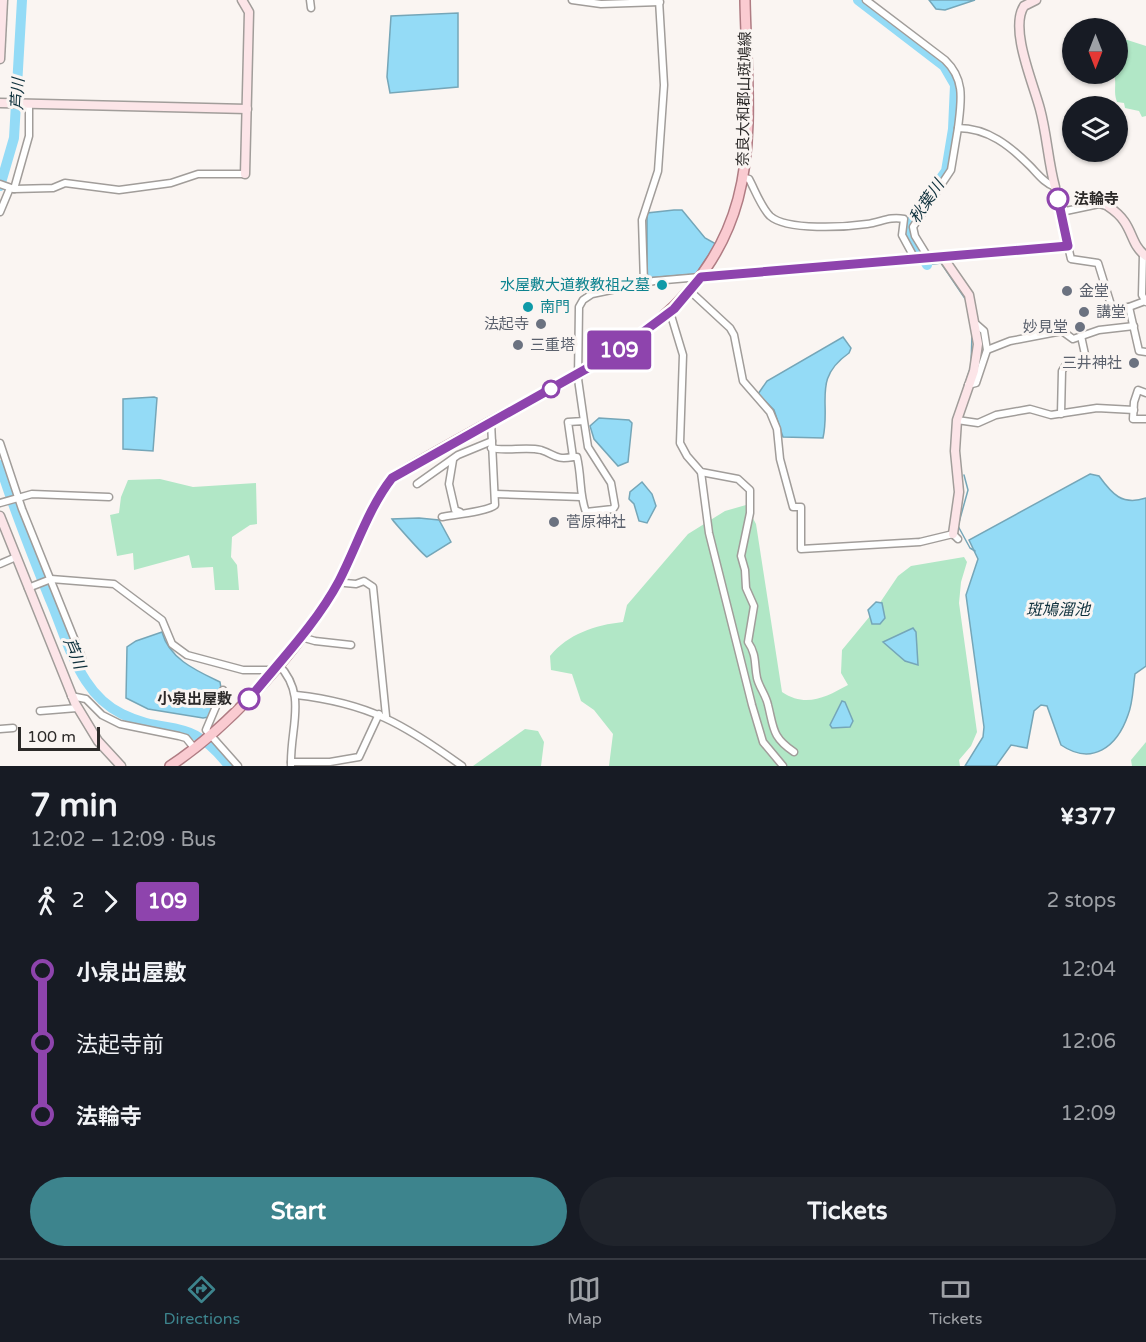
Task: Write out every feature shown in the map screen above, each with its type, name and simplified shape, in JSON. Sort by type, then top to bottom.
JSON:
[{"type":"main road","name":"奈良大和郡山斑鳩線","points":[[170,766],[210,736],[247,700],[300,636],[339,582],[374,501],[392,478],[618,351],[669,312],[701,277],[718,249],[730,221],[738,199],[742,177],[747,88],[744,0]]},
{"type":"street","points":[[0,59],[3,0]]},
{"type":"street","points":[[0,184],[11,188],[53,188],[65,183],[119,190],[171,183],[198,174],[245,174],[249,12],[242,0]]},
{"type":"street","points":[[309,0],[311,8]]},
{"type":"street","points":[[572,0],[601,4],[659,1],[664,85],[658,171],[642,220],[644,283]]},
{"type":"street","points":[[866,0],[945,60],[953,69],[962,91],[951,170],[913,227],[921,258]]},
{"type":"street","points":[[1036,0],[1024,6],[1020,22],[1027,73],[1041,110],[1055,187],[1071,259],[1098,263],[1112,308],[1129,307],[1145,301],[1142,295],[1145,256],[1127,223],[1109,207],[1099,204],[1061,212]]},
{"type":"street","points":[[0,103],[247,109]]},
{"type":"street","points":[[0,212],[29,136],[26,104]]},
{"type":"street","points":[[958,128],[975,129],[988,133],[1020,156],[1049,185],[1055,187]]},
{"type":"street","points":[[742,177],[749,179],[768,214],[789,223],[828,227],[863,225],[893,217],[904,219],[902,235],[921,258]]},
{"type":"street","points":[[417,484],[453,459],[492,444],[545,452],[555,458],[576,457],[583,488],[581,497],[588,514],[613,509],[615,506],[611,483],[588,447],[579,374],[578,314],[580,303],[592,294],[644,283],[701,277],[1068,246]]},
{"type":"street","points":[[690,291],[734,335],[742,381],[764,404],[773,419],[793,507],[801,507],[801,549],[920,542],[956,536],[959,492],[955,451],[957,420],[978,356],[976,324],[969,295],[942,256]]},
{"type":"street","points":[[1129,307],[1139,351],[1146,352]]},
{"type":"street","points":[[669,312],[683,355],[680,443],[687,456],[701,472],[709,533],[763,742],[783,766]]},
{"type":"street","points":[[968,385],[976,383],[987,350],[984,331],[976,324]]},
{"type":"street","points":[[987,350],[1025,337],[1062,331],[1073,339],[1099,330],[1134,326]]},
{"type":"street","points":[[1062,414],[1062,371],[1065,366],[1083,362],[1086,359],[1081,336]]},
{"type":"street","points":[[1146,393],[1138,390],[1134,410],[1134,419],[1146,419]]},
{"type":"street","points":[[957,420],[978,423],[996,415],[1030,409],[1052,415],[1097,408],[1134,410]]},
{"type":"street","points":[[573,458],[568,422],[584,421]]},
{"type":"street","points":[[442,517],[460,512],[491,509],[495,504],[491,422]]},
{"type":"street","points":[[0,443],[18,496],[82,658]]},
{"type":"street","points":[[453,459],[449,484],[454,506],[460,512]]},
{"type":"street","points":[[701,472],[738,479],[750,490],[750,513],[741,556],[746,570],[746,588],[754,606],[748,642],[755,652],[757,678],[768,703],[771,728],[782,744],[794,752]]},
{"type":"street","points":[[0,503],[18,496],[32,494],[109,496]]},
{"type":"street","points":[[495,494],[581,497]]},
{"type":"street","points":[[0,516],[71,696],[98,741],[121,766]]},
{"type":"street","points":[[0,564],[16,557]]},
{"type":"street","points":[[28,588],[51,579],[114,584],[162,620],[172,644],[187,656],[243,670],[275,667],[291,677],[296,694],[291,764],[330,762],[359,757],[383,715],[373,587],[364,581],[356,584],[345,583]]},
{"type":"street","points":[[300,636],[315,641],[351,645]]},
{"type":"street","points":[[223,690],[206,730],[238,766]]},
{"type":"street","points":[[296,694],[330,699],[383,715],[462,766]]},
{"type":"street","points":[[71,696],[86,699],[113,722],[186,738],[197,747]]},
{"type":"street","points":[[40,711],[77,708]]},
{"type":"street","points":[[0,729],[11,728],[11,737]]},
{"type":"green space","points":[[1128,40],[1146,46],[1146,116],[1142,117],[1139,111],[1128,109],[1128,96],[1115,95],[1115,84],[1128,84]]},
{"type":"green space","points":[[160,479],[193,487],[256,483],[257,524],[250,525],[232,537],[231,557],[237,565],[239,590],[215,590],[213,567],[192,568],[189,555],[134,570],[133,553],[117,556],[110,515],[119,513],[121,497],[128,480]]},
{"type":"green space","points":[[746,505],[756,524],[782,692],[799,699],[824,697],[848,685],[841,673],[842,650],[875,610],[898,576],[911,566],[964,557],[967,562],[961,582],[959,603],[977,732],[971,746],[959,760],[960,766],[609,766],[613,734],[594,710],[581,701],[572,674],[551,670],[550,656],[574,636],[602,625],[623,622],[627,605],[688,534],[725,511]]},
{"type":"green space","points":[[525,729],[538,731],[544,742],[541,766],[473,766]]},
{"type":"green space","points":[[1146,742],[1146,766],[1132,766],[1131,760]]},
{"type":"water","points":[[929,0],[975,0],[945,10],[936,9]]},
{"type":"water","points":[[458,13],[458,87],[390,93],[387,77],[391,16]]},
{"type":"water","points":[[682,210],[705,238],[716,244],[696,274],[647,278],[647,213]]},
{"type":"water","points":[[843,337],[851,348],[830,372],[825,392],[823,438],[783,437],[774,410],[758,394],[767,381]]},
{"type":"water","points":[[157,398],[153,451],[123,449],[123,399]]},
{"type":"water","points":[[599,418],[629,420],[632,423],[628,462],[618,466],[594,439],[590,426]]},
{"type":"water","name":"斑鳩溜池","points":[[1090,474],[1099,476],[1118,497],[1130,500],[1146,498],[1146,666],[1135,674],[1128,715],[1110,744],[1102,750],[1083,754],[1061,745],[1047,706],[1041,705],[1034,711],[1027,748],[1011,745],[996,766],[965,766],[983,737],[984,727],[966,595],[978,559],[969,540]]},
{"type":"water","points":[[642,482],[652,494],[656,506],[647,523],[639,521],[634,504],[629,499],[630,492]]},
{"type":"water","points":[[392,519],[439,520],[451,542],[427,557]]},
{"type":"water","points":[[876,602],[882,603],[885,618],[880,624],[872,624],[868,610]]},
{"type":"water","points":[[913,628],[916,632],[918,665],[905,661],[883,642]]},
{"type":"water","points":[[162,632],[177,657],[220,682],[221,688],[209,717],[148,709],[126,698],[127,647],[136,641]]},
{"type":"water","points":[[842,701],[845,702],[853,721],[850,727],[832,728],[830,725]]},
{"type":"waterway","name":"芦川","points":[[0,186],[14,138],[22,0]]},
{"type":"waterway","name":"秋葉川","points":[[858,0],[944,66],[955,85],[953,129],[946,171],[907,225],[908,234],[927,265]]},
{"type":"waterway","name":"秋葉川","points":[[927,265],[941,263],[966,300]]},
{"type":"waterway","name":"秋葉川","points":[[954,417],[971,366],[972,334]]},
{"type":"waterway","name":"秋葉川","points":[[951,449],[953,421]]},
{"type":"waterway","name":"芦川","points":[[0,465],[75,662],[90,686],[107,704],[122,714],[138,721],[178,729],[202,739],[229,766]]},
{"type":"waterway","name":"秋葉川","points":[[964,475],[968,490],[958,526],[970,548],[975,551]]},
{"type":"bus line","name":"109","points":[[249,699],[323,607],[339,582],[374,501],[392,478],[618,351],[674,309],[701,277],[1068,246],[1058,199]]},
{"type":"place","name":"法輪寺","points":[[1058,199]]},
{"type":"place","name":"水屋敷大道教教祖之墓","points":[[662,285]]},
{"type":"place","name":"金堂","points":[[1067,291]]},
{"type":"place","name":"南門","points":[[528,307]]},
{"type":"place","name":"講堂","points":[[1084,312]]},
{"type":"place","name":"法起寺","points":[[541,324]]},
{"type":"place","name":"妙見堂","points":[[1080,327]]},
{"type":"place","name":"三重塔","points":[[518,345]]},
{"type":"place","name":"三井神社","points":[[1134,363]]},
{"type":"place","name":"菅原神社","points":[[554,522]]},
{"type":"place","name":"小泉出屋敷","points":[[249,699]]}]
